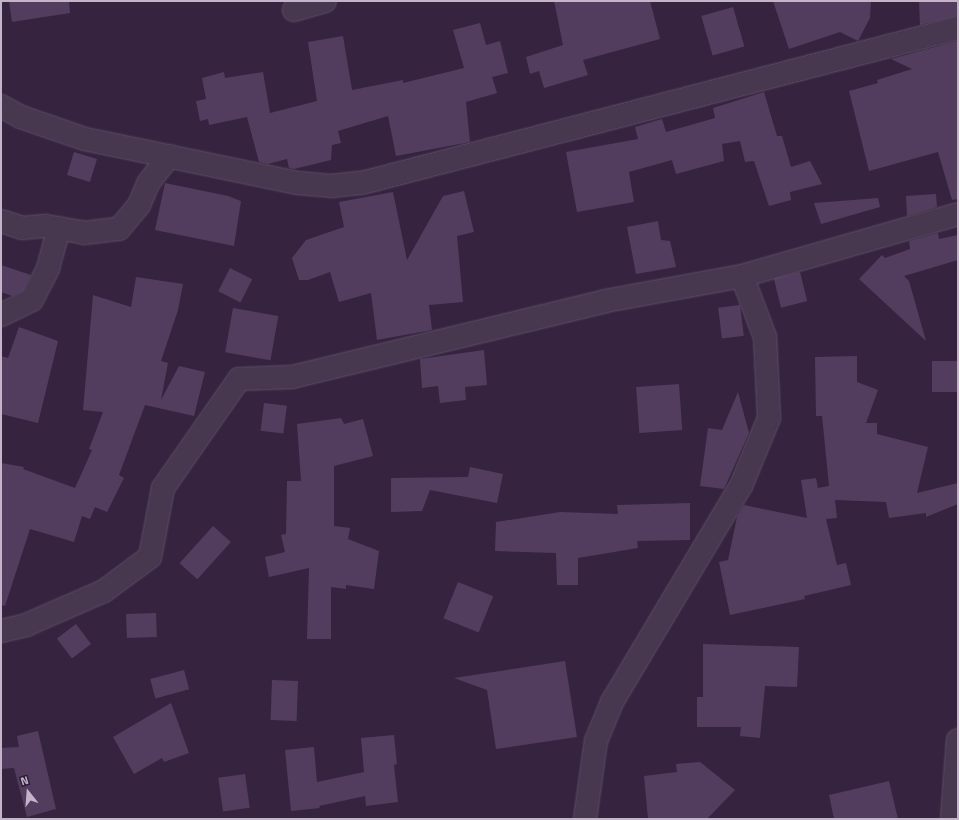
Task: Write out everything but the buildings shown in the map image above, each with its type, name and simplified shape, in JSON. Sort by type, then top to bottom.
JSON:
[{"type":"street","points":[[294,10],[325,1]]},
{"type":"street","points":[[1,106],[21,117],[85,139],[298,183],[331,186],[362,183],[958,28]]},
{"type":"street","points":[[1,221],[22,228],[46,226],[84,233],[119,229],[139,206],[149,182],[169,156]]},
{"type":"street","points":[[1,631],[26,625],[104,591],[150,557],[163,488],[239,379],[292,377],[605,301],[742,276],[958,214]]},
{"type":"street","points":[[1,315],[32,300],[48,268],[59,228]]},
{"type":"street","points":[[585,819],[596,741],[612,702],[742,486],[769,418],[765,337],[742,276]]},
{"type":"street","points":[[952,819],[958,740]]}]
